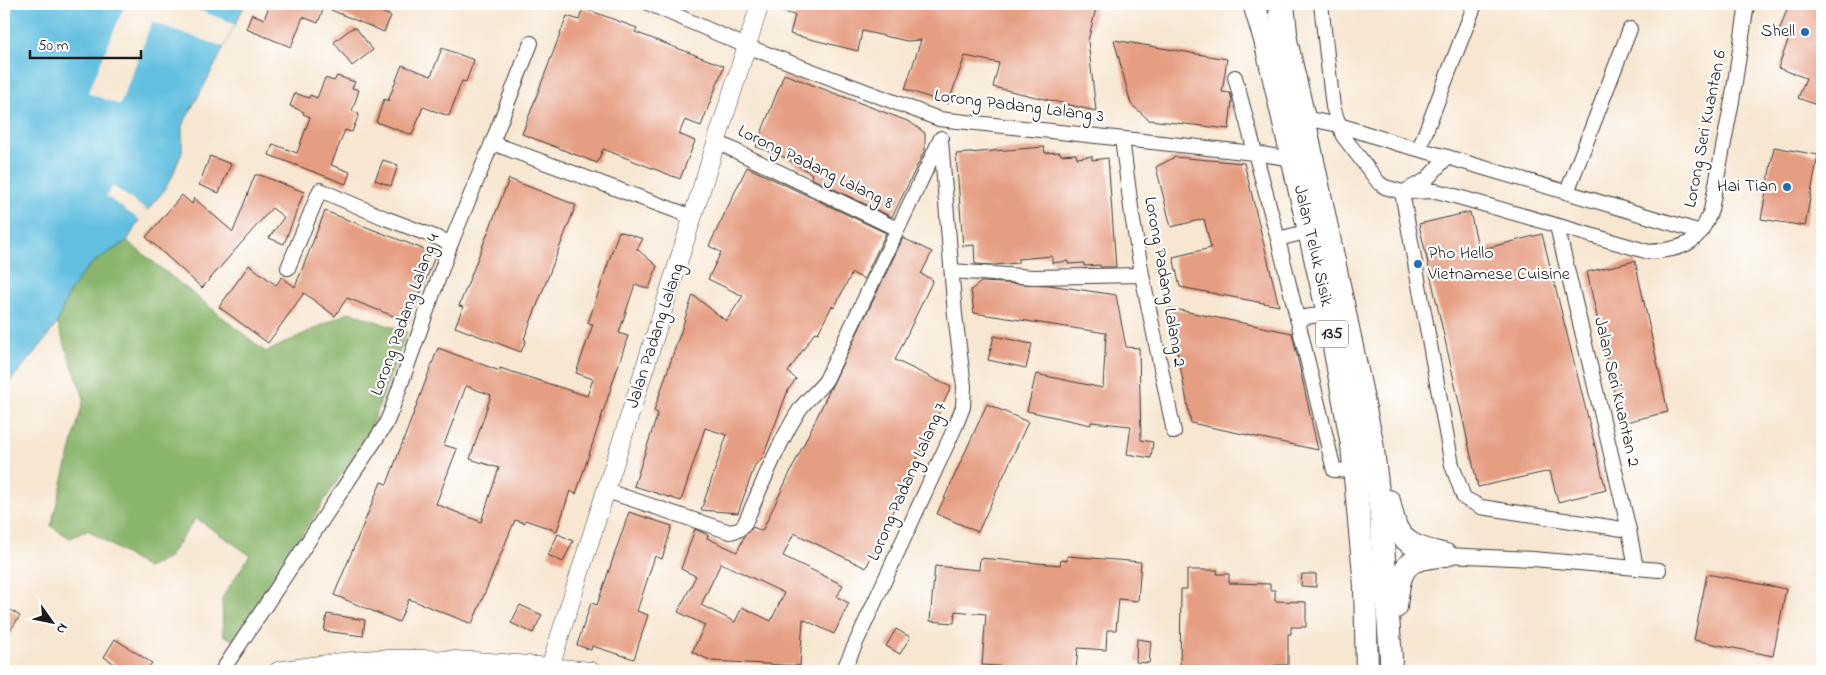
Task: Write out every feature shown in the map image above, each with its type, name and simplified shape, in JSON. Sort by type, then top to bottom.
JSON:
[{"type":"highway","points":[[1282,4],[1284,33]]},
{"type":"main road","name":"Jalan Teluk Sisik","points":[[1254,4],[1265,40],[1310,232],[1328,314],[1352,445],[1344,470],[1365,586],[1366,671]]},
{"type":"main road","name":"Jalan Teluk Sisik","points":[[1277,4],[1304,118],[1372,442],[1381,516],[1390,665]]},
{"type":"main road","points":[[1372,442],[1396,527],[1412,545],[1446,555]]},
{"type":"main road","points":[[1390,665],[1399,582],[1406,568],[1414,561],[1446,555]]},
{"type":"main road","points":[[1358,671],[1366,617]]},
{"type":"street","name":"Lorong Padang Lalang 3","points":[[650,4],[746,46],[940,119],[1254,153],[1293,159]]},
{"type":"street","name":"Jalan Padang Lalang","points":[[550,667],[760,4]]},
{"type":"street","points":[[1321,4],[1333,107],[1343,136],[1379,183],[1402,192],[1436,191],[1557,226]]},
{"type":"street","points":[[1419,149],[1475,4]]},
{"type":"street","name":"Lorong Seri Kuantan 6","points":[[1557,226],[1649,252],[1674,250],[1686,246],[1697,238],[1707,222],[1711,210],[1732,101],[1747,4]]},
{"type":"street","points":[[1567,192],[1630,29]]},
{"type":"street","name":"Lorong Padang Lalang 4","points":[[222,671],[386,424],[451,244],[531,44]]},
{"type":"street","points":[[1235,77],[1278,238],[1297,318],[1344,470]]},
{"type":"street","points":[[1304,118],[1339,125],[1701,232]]},
{"type":"street","name":"Lorong Padang Lalang 7","points":[[843,671],[956,425],[962,408],[964,386],[952,271],[940,119]]},
{"type":"street","name":"Lorong Padang Lalang 8","points":[[607,491],[730,532],[738,530],[744,525],[789,427],[802,406],[819,390],[826,380],[941,138]]},
{"type":"street","name":"Lorong Padang Lalang 2","points":[[1122,139],[1142,274],[1174,432]]},
{"type":"street","points":[[492,142],[693,217]]},
{"type":"street","name":"Lorong Padang Lalang 8","points":[[717,142],[897,229]]},
{"type":"street","points":[[1402,192],[1426,180],[1448,157]]},
{"type":"street","points":[[288,268],[320,190],[451,244]]},
{"type":"street","points":[[1402,192],[1452,465],[1464,498],[1481,507],[1629,530]]},
{"type":"street","name":"Jalan Seri Kuantan 2","points":[[1557,226],[1629,530],[1636,568]]},
{"type":"street","points":[[1278,238],[1310,232]]},
{"type":"street","points":[[952,271],[1033,277],[1142,274]]},
{"type":"street","points":[[1297,318],[1328,314]]},
{"type":"street","points":[[1446,555],[1533,559],[1659,570]]},
{"type":"street","points":[[278,671],[379,659],[439,665],[550,667],[591,671]]},
{"type":"green space","points":[[127,241],[266,352],[349,312],[407,332],[368,434],[233,640],[223,635],[222,598],[250,555],[196,518],[167,559],[147,568],[88,530],[70,538],[51,526],[84,398],[57,323],[67,296],[77,280],[100,257]]},
{"type":"water","points":[[4,4],[245,4],[182,126],[182,152],[171,179],[162,193],[139,220],[127,241],[95,261],[84,271],[68,294],[57,323],[42,344],[4,388]]},
{"type":"pier","points":[[125,4],[183,4],[235,24],[224,47],[152,22],[120,105],[88,93]]},
{"type":"pier","points":[[113,186],[149,212],[141,221],[106,196]]},
{"type":"building","points":[[270,4],[361,4],[391,16],[384,32],[324,7],[318,23],[303,17],[291,47],[246,29],[252,14],[264,19]]},
{"type":"building","points":[[770,4],[1097,4],[1088,41],[1096,111],[993,87],[999,63],[965,56],[948,104],[905,89],[921,40],[907,41],[862,31],[858,51],[790,34],[795,15],[770,9]]},
{"type":"building","points":[[1789,4],[1822,4],[1822,47],[1817,62],[1822,64],[1822,107],[1798,98],[1806,78],[1778,68],[1789,38],[1778,34]]},
{"type":"building","points":[[583,8],[637,28],[635,32],[724,66],[701,126],[685,120],[679,134],[695,141],[680,179],[603,149],[597,163],[522,134],[567,16],[579,20]]},
{"type":"building","points":[[352,28],[356,28],[373,50],[352,66],[334,42]]},
{"type":"building","points":[[1114,40],[1227,59],[1222,92],[1230,93],[1232,100],[1229,129],[1149,120],[1131,104]]},
{"type":"building","points":[[442,48],[474,60],[466,82],[462,81],[449,116],[423,107],[412,135],[376,122],[384,99],[388,101],[402,65],[431,76]]},
{"type":"building","points":[[784,74],[910,122],[925,133],[925,150],[892,217],[811,178],[812,174],[786,158],[756,147]]},
{"type":"building","points":[[337,76],[355,82],[352,88],[359,90],[352,111],[359,114],[352,132],[345,130],[331,165],[350,172],[346,184],[269,155],[273,144],[297,153],[310,117],[290,106],[295,93],[309,98],[310,95],[317,98],[325,78],[334,81]]},
{"type":"building","points":[[1044,147],[1045,153],[1076,154],[1077,158],[1092,156],[1092,160],[1108,158],[1116,267],[1084,266],[1084,263],[1068,264],[1068,261],[1052,263],[1052,256],[1018,259],[1018,263],[975,264],[974,245],[963,246],[956,154]]},
{"type":"building","points":[[1774,147],[1818,155],[1805,226],[1761,219]]},
{"type":"building","points":[[210,156],[231,164],[219,193],[199,185]]},
{"type":"building","points":[[1175,157],[1244,163],[1279,306],[1180,287],[1173,257],[1211,248],[1204,219],[1171,227],[1156,167]]},
{"type":"building","points":[[383,160],[398,165],[391,186],[375,180]]},
{"type":"building","points":[[747,167],[886,233],[864,279],[852,273],[834,308],[832,306],[818,333],[815,332],[788,372],[796,379],[788,390],[763,457],[755,465],[738,513],[701,510],[727,435],[705,428],[681,501],[634,486],[658,413],[654,411],[693,295],[726,321],[743,296],[708,279],[721,252],[709,246]]},
{"type":"building","points":[[255,175],[260,175],[304,192],[284,244],[269,238],[284,217],[272,208],[202,288],[146,237],[182,195],[192,204],[194,198],[233,232]]},
{"type":"building","points":[[509,179],[576,205],[524,339],[526,340],[521,352],[455,327],[463,307],[459,306]]},
{"type":"building","points":[[325,211],[436,254],[409,322],[347,298],[335,316],[304,293],[268,343],[219,307],[249,265],[276,285],[282,277],[295,287]]},
{"type":"building","points":[[1470,212],[1479,250],[1542,234],[1606,490],[1558,502],[1550,471],[1478,487],[1419,224]]},
{"type":"building","points":[[619,231],[643,239],[637,249],[657,266],[649,289],[635,284],[619,333],[628,336],[576,494],[570,491],[557,531],[525,520],[525,523],[515,520],[472,624],[409,599],[399,622],[334,595],[381,482],[387,484],[438,348],[500,371],[500,368],[587,396],[593,379],[576,373],[593,324],[588,323]],"holes":[[[466,386],[491,395],[470,459],[499,468],[481,522],[436,504],[457,449],[444,445]]]},
{"type":"building","points":[[903,238],[932,252],[921,274],[933,280],[895,360],[951,387],[866,568],[794,533],[783,556],[843,585],[837,597],[849,603],[834,634],[803,619],[800,666],[712,661],[692,652],[705,625],[678,612],[696,576],[681,569],[695,529],[708,535],[707,538],[737,552],[745,535],[753,527],[762,531]],"holes":[[[721,563],[784,593],[771,621],[742,607],[735,622],[701,605]]]},
{"type":"building","points":[[1635,261],[1668,412],[1621,423],[1587,272]]},
{"type":"building","points":[[981,282],[1049,285],[1116,295],[1126,347],[1139,348],[1141,440],[1153,442],[1151,458],[1127,454],[1131,426],[1091,422],[1091,425],[1027,411],[1036,374],[1103,388],[1106,333],[974,313],[971,290]]},
{"type":"building","points":[[1169,308],[1292,333],[1318,450],[1191,423]]},
{"type":"building","points":[[994,336],[1032,344],[1026,368],[988,360]]},
{"type":"building","points":[[987,404],[1028,422],[978,532],[937,514]]},
{"type":"building","points":[[629,512],[672,526],[662,559],[655,556],[637,611],[648,615],[634,659],[592,646],[591,650],[577,645],[591,603],[597,605]]},
{"type":"building","points":[[558,534],[573,541],[563,562],[548,555]]},
{"type":"building","points":[[1067,556],[1141,562],[1138,601],[1119,599],[1116,630],[1107,630],[1106,650],[1078,648],[1076,671],[982,665],[986,614],[955,611],[954,623],[930,621],[935,566],[979,570],[980,558],[1060,565],[1061,560],[1067,561]]},
{"type":"building","points":[[1187,570],[1218,570],[1217,574],[1229,574],[1229,583],[1270,584],[1270,590],[1275,590],[1275,601],[1306,602],[1306,627],[1291,627],[1291,634],[1288,634],[1288,665],[1274,665],[1274,671],[1180,671],[1181,589],[1187,589]]},
{"type":"building","points":[[1302,574],[1316,574],[1316,587],[1301,586]]},
{"type":"building","points":[[1707,574],[1786,589],[1773,656],[1694,640]]},
{"type":"building","points":[[520,605],[542,615],[533,633],[511,623]]},
{"type":"building","points":[[4,606],[20,616],[4,640]]},
{"type":"building","points":[[327,614],[365,620],[363,636],[324,631]]},
{"type":"building","points":[[896,629],[910,637],[900,654],[886,646]]},
{"type":"building","points":[[115,639],[152,663],[146,671],[126,671],[104,657]]},
{"type":"building","points":[[1137,639],[1151,641],[1149,663],[1136,662]]},
{"type":"place","name":"Shell","points":[[1805,32]]},
{"type":"place","name":"Hai Tian","points":[[1787,187]]},
{"type":"place","name":"Pho Hello Vietnamese Cuisine","points":[[1418,264]]}]
